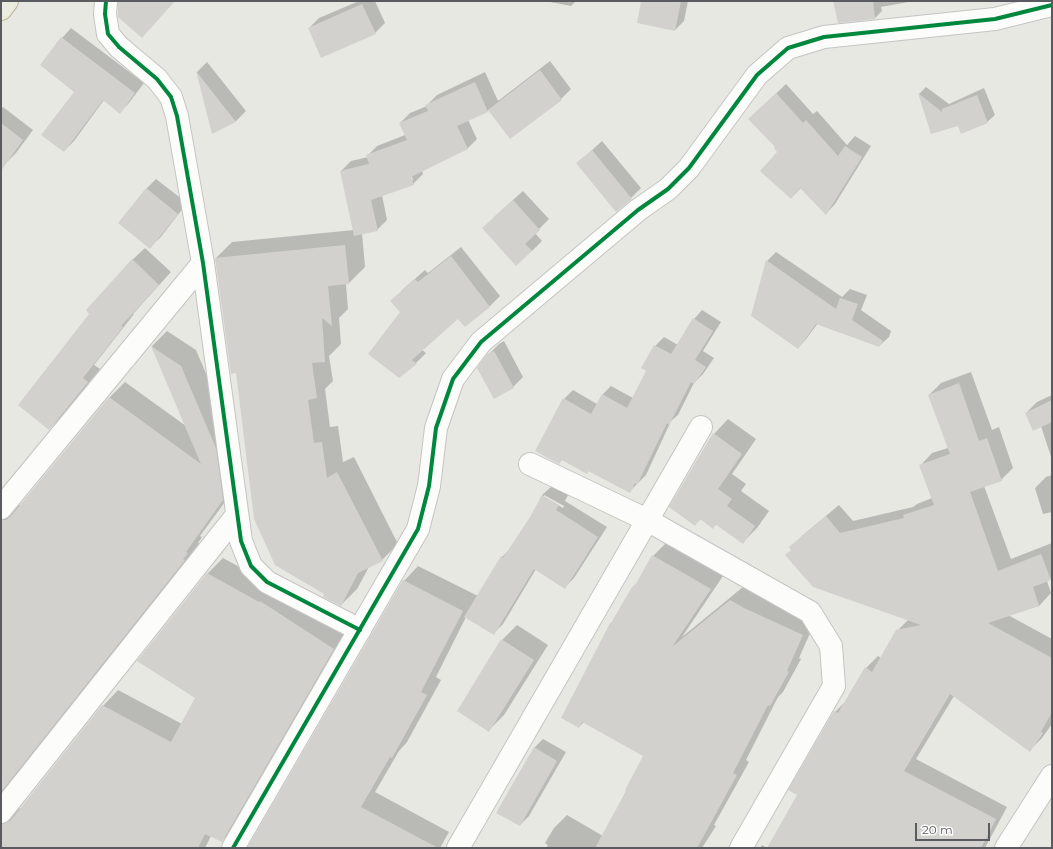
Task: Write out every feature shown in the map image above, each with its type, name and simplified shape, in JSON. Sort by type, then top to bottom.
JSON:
[{"type":"highway","points":[[1,9],[8,1]]},
{"type":"street","points":[[106,1],[105,14],[108,34],[119,47],[157,79],[171,97],[177,116],[203,263],[236,516],[241,542],[252,566],[267,582],[360,630]]},
{"type":"street","points":[[233,848],[418,529],[429,486],[436,428],[454,379],[480,342],[638,210],[668,189],[689,168],[757,75],[788,48],[824,37],[995,19],[1052,5]]},
{"type":"street","points":[[1,508],[203,263]]},
{"type":"street","points":[[458,848],[700,427]]},
{"type":"street","points":[[530,464],[647,520],[810,612],[831,646],[834,686],[741,848]]},
{"type":"street","points":[[1,812],[236,516]]},
{"type":"street","points":[[1006,848],[1052,776]]},
{"type":"building","points":[[118,1],[175,1],[142,38],[118,17]]},
{"type":"building","points":[[641,1],[681,1],[675,31],[637,23]]},
{"type":"building","points":[[833,1],[873,1],[875,19],[838,23]]},
{"type":"building","points":[[362,4],[376,34],[321,58],[308,28]]},
{"type":"building","points":[[61,37],[135,93],[120,114],[103,100],[64,152],[41,135],[74,92],[40,65]]},
{"type":"building","points":[[540,70],[562,100],[510,139],[488,110]]},
{"type":"building","points":[[196,71],[236,122],[212,134]]},
{"type":"building","points":[[475,82],[488,112],[457,126],[468,149],[411,177],[414,185],[371,200],[378,231],[354,236],[340,171],[369,164],[366,155],[407,140],[399,123],[428,111],[425,105]]},
{"type":"building","points":[[776,93],[803,123],[806,120],[838,156],[845,146],[862,157],[826,215],[800,188],[791,199],[760,171],[777,152],[774,148],[775,147],[748,119]]},
{"type":"building","points":[[918,93],[942,112],[942,109],[977,95],[988,123],[961,134],[958,126],[931,134]]},
{"type":"building","points":[[1,123],[23,140],[1,171]]},
{"type":"building","points":[[592,150],[632,199],[616,212],[576,163]]},
{"type":"building","points":[[146,188],[178,214],[150,249],[118,223]]},
{"type":"building","points":[[513,200],[540,230],[525,244],[532,251],[516,266],[482,228]]},
{"type":"building","points":[[345,245],[349,284],[328,286],[332,326],[322,318],[325,362],[312,363],[317,398],[308,400],[314,443],[322,442],[327,478],[337,472],[383,561],[358,573],[341,606],[323,597],[324,594],[275,565],[254,519],[236,373],[231,374],[215,258]]},
{"type":"building","points":[[451,256],[490,307],[465,327],[458,319],[412,360],[417,364],[399,378],[368,354],[400,312],[390,301],[415,279],[418,282]]},
{"type":"building","points":[[132,259],[159,285],[121,326],[123,327],[83,378],[88,382],[49,430],[18,405],[89,314],[86,310]]},
{"type":"building","points":[[766,260],[836,309],[840,298],[858,304],[852,320],[883,341],[879,347],[816,324],[798,349],[751,316]]},
{"type":"building","points":[[693,318],[713,331],[695,360],[706,367],[694,384],[691,382],[669,425],[667,423],[637,485],[635,483],[630,493],[588,471],[587,474],[562,460],[559,464],[535,451],[563,398],[591,414],[602,394],[627,408],[646,371],[641,368],[654,345],[671,354]]},
{"type":"building","points":[[151,346],[181,366],[216,448],[223,500],[186,552],[188,553],[183,559],[185,560],[1,792],[1,520],[6,520],[11,516],[109,397],[201,464]]},
{"type":"building","points":[[494,351],[514,388],[494,399],[477,368],[487,354]]},
{"type":"building","points":[[959,383],[979,441],[987,438],[1002,481],[970,492],[998,571],[1041,554],[1051,580],[1033,587],[1039,606],[988,623],[1052,658],[1052,712],[1041,732],[1043,733],[1030,752],[950,694],[904,771],[996,819],[981,848],[767,848],[797,795],[788,790],[834,711],[838,713],[865,667],[872,672],[896,630],[921,625],[813,587],[785,555],[791,550],[789,547],[826,516],[840,533],[904,518],[903,515],[934,505],[919,465],[950,454],[928,395]]},
{"type":"building","points":[[1052,400],[1052,422],[1033,431],[1025,413]]},
{"type":"building","points":[[713,433],[742,454],[718,489],[732,499],[727,506],[755,526],[743,544],[715,524],[713,529],[700,519],[695,526],[669,507]]},
{"type":"building","points":[[542,495],[559,505],[556,510],[598,537],[565,589],[534,569],[494,635],[464,617],[501,556],[503,558],[530,517]]},
{"type":"building","points":[[652,555],[711,589],[672,647],[730,600],[803,635],[787,671],[789,672],[770,706],[768,705],[733,773],[737,775],[697,848],[595,848],[643,756],[582,722],[579,728],[561,718],[610,623],[632,587],[634,587]]},
{"type":"building","points":[[207,573],[259,602],[260,601],[334,649],[222,842],[205,834],[198,848],[1,848],[1,824],[11,820],[102,705],[171,742],[195,698],[137,661]]},
{"type":"building","points":[[403,580],[463,611],[421,692],[427,695],[392,758],[390,757],[361,807],[438,848],[247,848]]},
{"type":"building","points":[[501,639],[534,660],[489,732],[457,711]]},
{"type":"building","points":[[534,747],[557,761],[520,826],[496,813]]},
{"type":"cycle path","points":[[106,1],[105,14],[108,34],[119,47],[157,79],[171,97],[177,116],[203,263],[241,541],[251,566],[267,582],[360,630]]},
{"type":"cycle path","points":[[233,848],[418,529],[429,486],[436,428],[453,379],[481,342],[638,210],[668,189],[689,168],[757,75],[788,48],[824,37],[995,19],[1052,5]]}]
